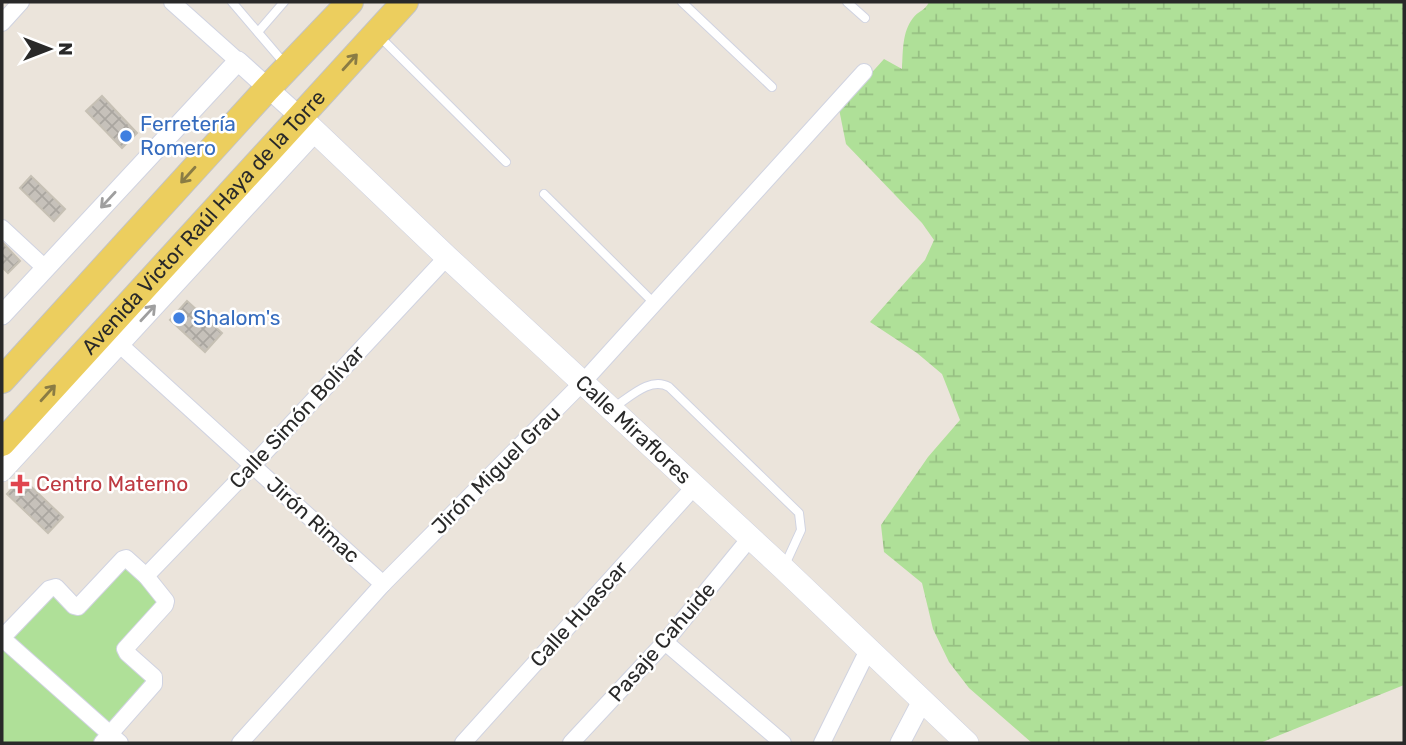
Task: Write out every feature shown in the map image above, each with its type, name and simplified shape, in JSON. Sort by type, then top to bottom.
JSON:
[{"type":"main road","name":"Avenida Victor Raúl Haya de la Torre","points":[[2,380],[287,67],[350,2]]},
{"type":"main road","name":"Avenida Victor Raúl Haya de la Torre","points":[[2,443],[308,124],[376,34],[405,2]]},
{"type":"main road","name":"Calle Miraflores","points":[[308,124],[447,257],[584,381],[869,648],[967,743]]},
{"type":"street","points":[[2,23],[21,2]]},
{"type":"street","points":[[2,472],[119,344],[308,124],[179,6]]},
{"type":"street","points":[[2,315],[238,61]]},
{"type":"street","name":"Jirón Miguel Grau","points":[[240,743],[383,584],[584,381],[864,72]]},
{"type":"street","points":[[2,228],[45,268]]},
{"type":"street","name":"Calle Simón Bolívar","points":[[146,576],[447,257]]},
{"type":"street","name":"Jirón Rimac","points":[[119,344],[383,584]]},
{"type":"street","name":"Calle Huascar","points":[[463,743],[695,486]]},
{"type":"street","name":"Pasaje Cahuide","points":[[571,743],[665,642],[750,538]]},
{"type":"street","points":[[123,559],[130,560],[146,576],[165,597],[165,605],[125,649],[154,677],[154,684],[111,740],[2,638],[53,587],[76,607],[123,559]]},
{"type":"street","points":[[665,642],[783,743]]},
{"type":"street","points":[[822,743],[869,648]]},
{"type":"street","points":[[900,743],[922,701]]},
{"type":"lane","points":[[232,2],[287,67]]},
{"type":"lane","points":[[258,32],[284,2]]},
{"type":"lane","points":[[682,2],[772,87]]},
{"type":"lane","points":[[847,2],[865,18]]},
{"type":"lane","points":[[376,34],[506,162]]},
{"type":"lane","points":[[544,194],[654,304]]},
{"type":"lane","points":[[613,408],[653,383],[662,383],[669,387],[799,513],[801,530],[783,568]]},
{"type":"green space","points":[[929,2],[1404,2],[1404,685],[1260,743],[1032,743],[969,688],[949,662],[933,629],[922,583],[884,552],[881,525],[928,457],[960,420],[942,374],[917,353],[870,322],[925,260],[934,240],[922,223],[846,144],[839,109],[884,59],[902,69],[904,42],[909,24]]},
{"type":"green space","points":[[126,564],[162,599],[118,649],[149,681],[95,743],[2,743],[2,650],[53,594],[79,615]]},
{"type":"building","points":[[102,96],[137,133],[122,148],[86,111]]},
{"type":"building","points":[[31,176],[65,209],[54,221],[20,188]]},
{"type":"building","points":[[2,242],[20,261],[8,273],[2,267]]},
{"type":"building","points":[[187,301],[222,333],[205,352],[170,320]]},
{"type":"building","points":[[22,478],[63,517],[48,533],[7,494]]},
{"type":"place","name":"Ferretería Romero","points":[[126,136]]},
{"type":"place","name":"Shalom's","points":[[179,318]]},
{"type":"place","name":"Centro Materno","points":[[20,484]]}]
